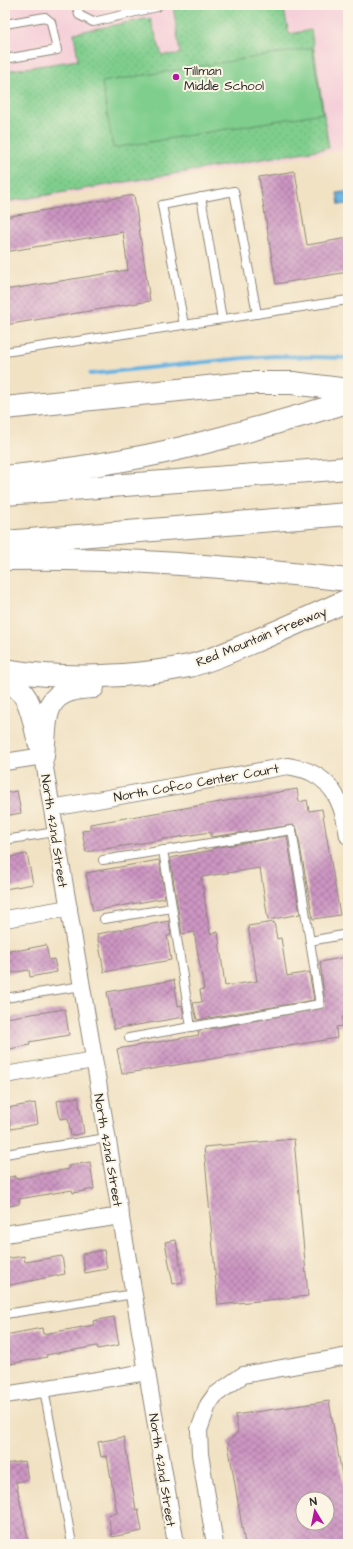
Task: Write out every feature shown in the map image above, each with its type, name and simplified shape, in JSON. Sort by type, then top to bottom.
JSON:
[{"type":"main road","points":[[5,408],[246,383],[293,383],[348,390]]},
{"type":"main road","points":[[5,477],[75,468],[147,456],[348,402]]},
{"type":"main road","points":[[5,494],[348,468]]},
{"type":"main road","points":[[5,542],[348,514]]},
{"type":"main road","points":[[5,559],[155,561],[348,580]]},
{"type":"main road","name":"Red Mountain Freeway","points":[[5,670],[43,675],[83,676],[122,674],[189,666],[234,650],[348,600]]},
{"type":"main road","points":[[43,756],[48,712],[53,701],[63,692],[75,688],[134,684],[189,666]]},
{"type":"main road","points":[[5,680],[18,687],[29,702],[43,756]]},
{"type":"street","points":[[5,762],[43,756]]},
{"type":"street","name":"North 42nd Street","points":[[43,756],[176,1544]]},
{"type":"street","name":"North Cofco Center Court","points":[[52,808],[288,766],[312,773],[333,789],[345,816],[348,836]]},
{"type":"street","points":[[5,919],[69,908]]},
{"type":"street","points":[[5,1075],[94,1060]]},
{"type":"street","points":[[5,1234],[121,1216]]},
{"type":"street","points":[[215,1544],[200,1454],[199,1430],[208,1405],[215,1395],[243,1375],[348,1356]]},
{"type":"street","points":[[5,1395],[147,1372]]},
{"type":"lane","points":[[77,5],[79,15],[93,22],[157,7],[157,5]]},
{"type":"lane","points":[[5,24],[45,17],[52,22],[57,50],[5,59]]},
{"type":"lane","points":[[184,325],[162,205],[234,191],[257,314]]},
{"type":"lane","points":[[201,197],[222,319]]},
{"type":"lane","points":[[5,352],[348,300]]},
{"type":"lane","points":[[103,860],[292,830],[320,1004],[129,1038]]},
{"type":"lane","points":[[5,840],[55,832]]},
{"type":"lane","points":[[162,850],[191,1027]]},
{"type":"lane","points":[[104,920],[172,908]]},
{"type":"lane","points":[[310,941],[348,934]]},
{"type":"lane","points":[[5,998],[82,986]]},
{"type":"lane","points":[[5,1154],[107,1138]]},
{"type":"lane","points":[[5,1314],[134,1294]]},
{"type":"lane","points":[[44,1389],[72,1544]]},
{"type":"shaded area","name":"Tillman Middle School","points":[[5,5],[348,5],[348,149],[5,205]]},
{"type":"green space","name":"Tillman Middle School","points":[[173,5],[283,5],[289,34],[311,30],[329,148],[5,202],[5,71],[78,60],[74,33],[150,18],[162,55],[180,54]]},
{"type":"green space","points":[[312,48],[323,113],[113,148],[102,82]]},
{"type":"water","points":[[348,191],[348,204],[339,205],[337,193]]},
{"type":"building","points":[[295,171],[307,245],[348,238],[348,272],[276,284],[259,177]]},
{"type":"building","points":[[134,195],[150,301],[5,325],[5,290],[128,270],[123,232],[5,252],[5,217]]},
{"type":"building","points":[[297,789],[299,802],[307,800],[309,811],[322,809],[340,915],[313,919],[297,829],[294,825],[211,837],[210,832],[86,852],[82,831],[90,830],[90,824]]},
{"type":"building","points":[[17,791],[21,813],[5,816],[5,793]]},
{"type":"building","points":[[287,836],[300,914],[268,920],[260,868],[201,877],[210,934],[218,932],[225,986],[257,981],[248,926],[274,922],[277,939],[281,938],[287,976],[309,972],[314,1000],[197,1020],[193,1003],[202,1002],[200,990],[204,989],[194,932],[182,934],[170,858],[213,850],[213,848]]},
{"type":"building","points":[[27,854],[33,884],[5,889],[5,858]]},
{"type":"building","points":[[159,860],[165,898],[93,911],[86,873]]},
{"type":"building","points":[[169,921],[171,935],[167,936],[171,960],[104,972],[97,934]]},
{"type":"building","points":[[46,945],[49,960],[54,959],[57,972],[30,977],[29,970],[5,974],[5,951],[15,949],[15,951]]},
{"type":"building","points":[[346,957],[348,969],[348,1015],[342,1017],[343,1026],[336,1027],[337,1038],[122,1074],[117,1049],[199,1035],[198,1031],[323,1008],[325,1003],[320,962]]},
{"type":"building","points":[[174,980],[178,1006],[182,1005],[184,1017],[114,1029],[107,992]]},
{"type":"building","points":[[65,1009],[69,1035],[29,1042],[30,1045],[5,1050],[5,1018]]},
{"type":"building","points":[[78,1097],[84,1133],[71,1136],[68,1118],[60,1119],[57,1101]]},
{"type":"building","points":[[35,1103],[38,1124],[11,1129],[7,1108]]},
{"type":"building","points":[[294,1139],[308,1296],[218,1305],[204,1147]]},
{"type":"building","points":[[90,1162],[94,1189],[73,1193],[72,1190],[19,1199],[19,1204],[5,1207],[5,1178],[15,1176],[15,1179],[69,1169],[68,1166]]},
{"type":"building","points":[[176,1240],[183,1282],[173,1284],[165,1242]]},
{"type":"building","points":[[104,1250],[107,1269],[85,1273],[82,1254]]},
{"type":"building","points":[[24,1256],[25,1262],[62,1256],[65,1274],[5,1286],[5,1259]]},
{"type":"building","points":[[114,1317],[119,1345],[98,1349],[97,1346],[46,1355],[47,1357],[5,1365],[5,1335],[42,1328],[43,1334],[94,1325],[93,1321]]},
{"type":"building","points":[[329,1401],[348,1510],[348,1544],[245,1544],[228,1443],[238,1431],[235,1415]]},
{"type":"building","points":[[124,1437],[136,1510],[138,1509],[142,1531],[112,1537],[108,1515],[117,1513],[107,1456],[101,1457],[98,1442]]},
{"type":"building","points":[[25,1461],[28,1480],[16,1482],[29,1544],[5,1544],[5,1464]]},
{"type":"waterway","points":[[90,374],[275,356],[348,358]]},
{"type":"place","name":"Tillman Middle School","points":[[176,77]]}]
